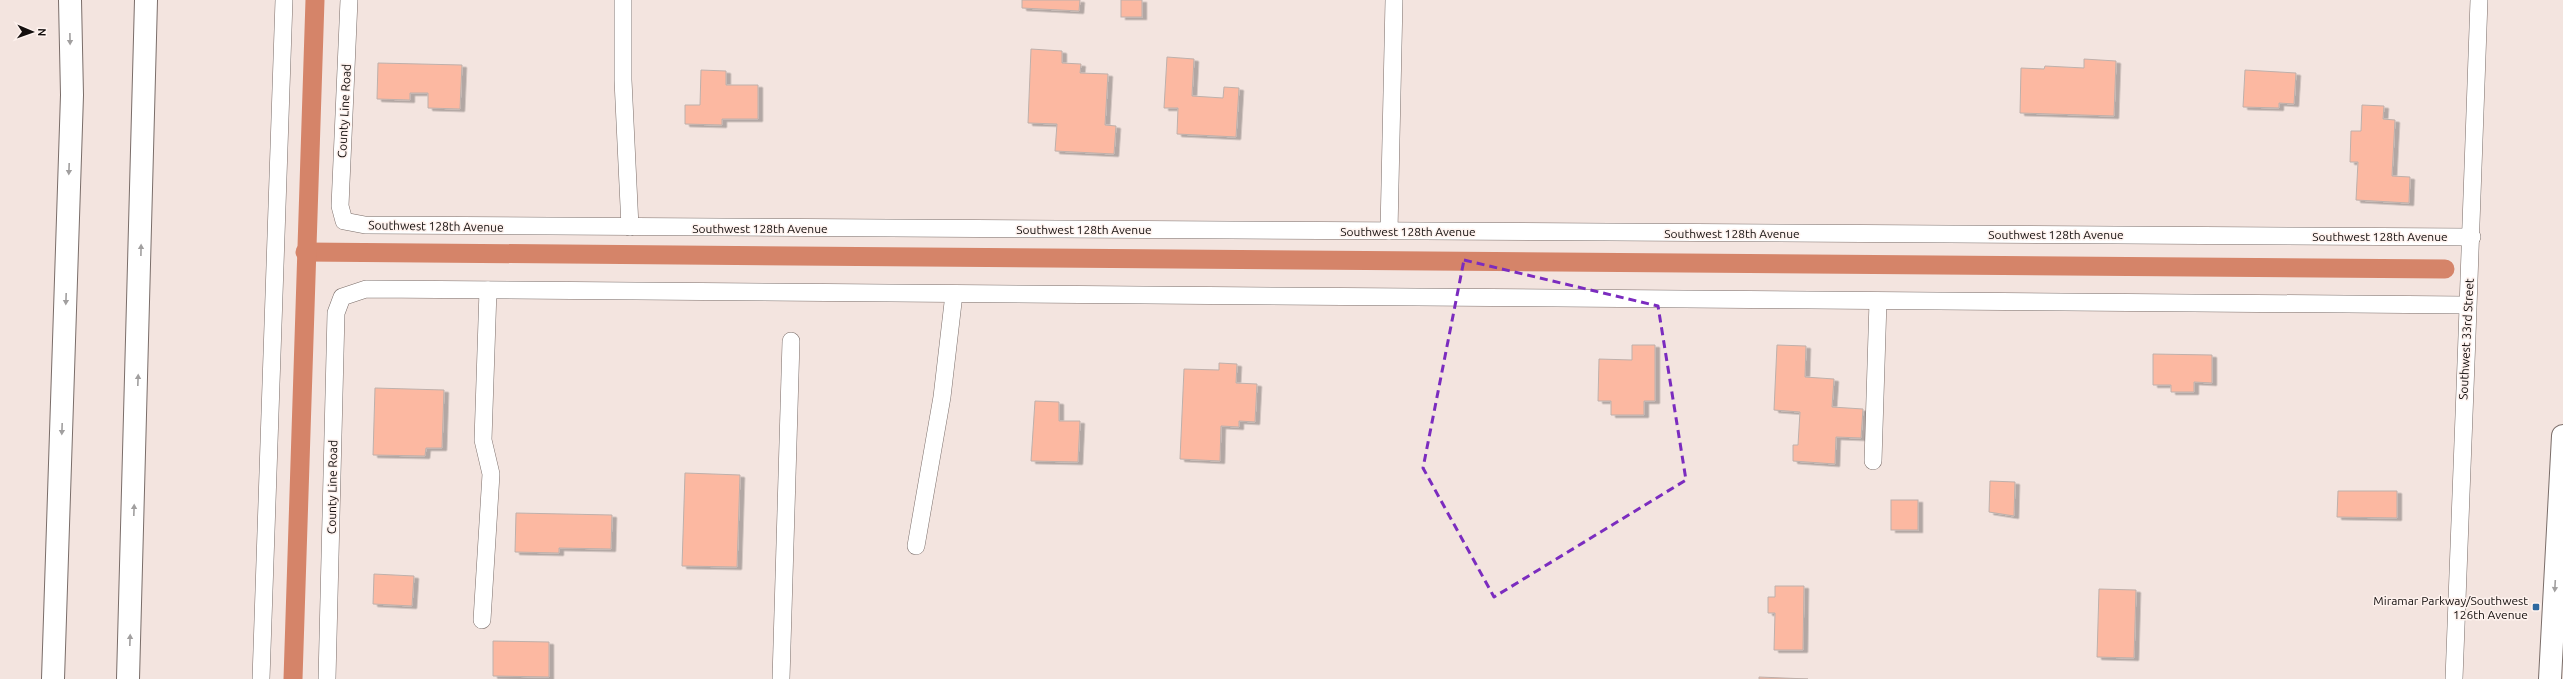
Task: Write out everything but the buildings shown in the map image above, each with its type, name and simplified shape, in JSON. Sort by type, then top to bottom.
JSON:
[{"type":"main road","points":[[53,679],[72,95],[70,0]]},
{"type":"main road","points":[[128,679],[146,0]]},
{"type":"main road","points":[[2550,679],[2563,436]]},
{"type":"street","points":[[261,679],[284,0]]},
{"type":"street","name":"County Line Road","points":[[344,221],[340,206],[349,0]]},
{"type":"street","points":[[623,0],[623,80],[630,227]]},
{"type":"street","points":[[1389,231],[1394,0]]},
{"type":"street","name":"Southwest 33rd Street","points":[[2454,679],[2467,305],[2472,237],[2479,0]]},
{"type":"street","name":"Southwest 128th Avenue","points":[[344,221],[365,226],[2472,237]]},
{"type":"street","name":"County Line Road","points":[[327,679],[336,313],[342,297],[366,290],[488,290]]},
{"type":"street","points":[[482,620],[491,474],[483,440],[488,290],[2467,305]]},
{"type":"street","points":[[916,546],[942,397],[954,294]]},
{"type":"street","points":[[1873,461],[1878,300]]},
{"type":"street","points":[[781,679],[791,341]]},
{"type":"highlighted area","points":[[1464,260],[1658,306],[1686,480],[1494,597],[1423,468]]},
{"type":"waterway","points":[[293,679],[315,0]]},
{"type":"waterway","points":[[305,252],[2445,269]]},
{"type":"place","name":"Miramar Parkway/Southwest 126th Avenue","points":[[2536,607]]}]
